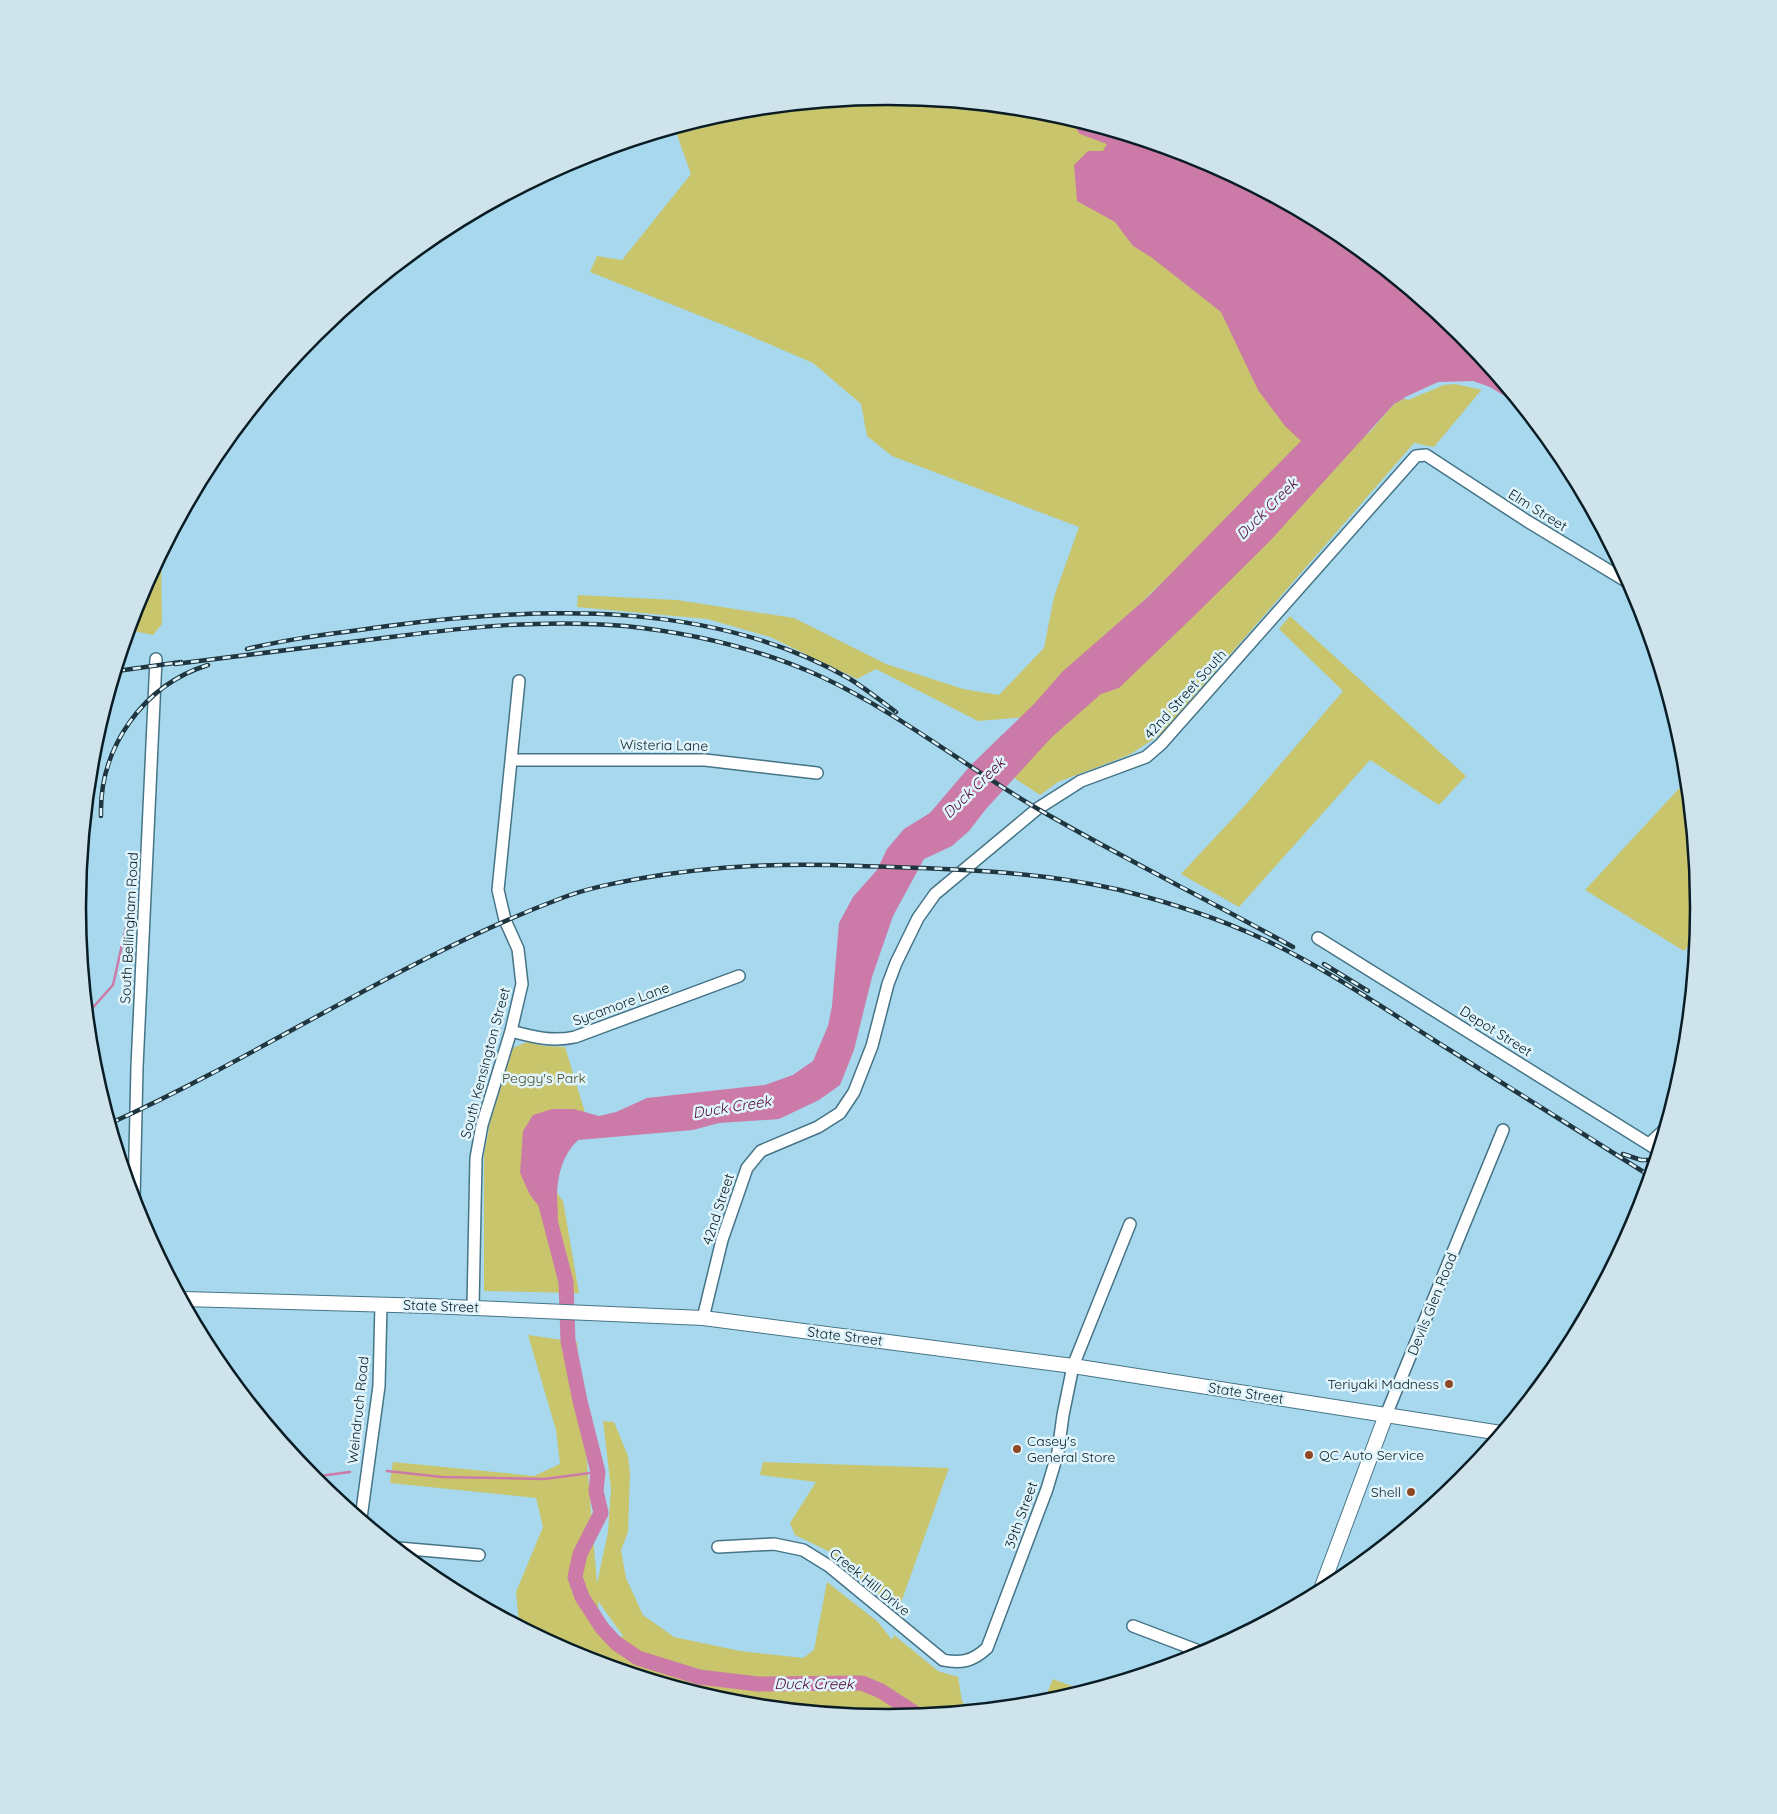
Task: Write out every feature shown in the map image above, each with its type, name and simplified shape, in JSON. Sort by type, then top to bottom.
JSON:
[{"type":"main road","name":"State Street","points":[[189,1299],[472,1307],[703,1318],[1073,1366],[1495,1432]]},
{"type":"main road","name":"Devils Glen Road","points":[[1324,1580],[1386,1415]]},
{"type":"street","name":"42nd Street South","points":[[896,963],[910,933],[935,894],[1037,808],[1081,781],[1146,757],[1161,744],[1416,456],[1426,455],[1431,458]]},
{"type":"street","name":"Elm Street","points":[[1431,458],[1527,522],[1620,577]]},
{"type":"street","name":"South Bellingham Road","points":[[134,1179],[136,1067],[156,659]]},
{"type":"street","name":"South Kensington Street","points":[[472,1307],[476,1158],[482,1125],[511,1032],[522,984],[518,949],[503,915],[498,890],[520,681]]},
{"type":"street","name":"Wisteria Lane","points":[[511,760],[705,760],[817,773]]},
{"type":"street","name":"Depot Street","points":[[1318,938],[1653,1147]]},
{"type":"street","name":"42nd Street","points":[[703,1318],[722,1240],[748,1168],[761,1151],[818,1127],[840,1113],[854,1092],[872,1046],[888,984],[896,963]]},
{"type":"street","name":"Sycamore Lane","points":[[511,1032],[540,1039],[562,1040],[575,1037],[739,976]]},
{"type":"street","name":"Devils Glen Road","points":[[1386,1415],[1503,1130]]},
{"type":"street","name":"39th Street","points":[[913,1637],[942,1660],[955,1663],[978,1656],[987,1648],[1047,1489],[1058,1452],[1073,1366],[1130,1224]]},
{"type":"street","name":"Weindruch Road","points":[[361,1511],[379,1386],[381,1304]]},
{"type":"street","name":"Creek Hill Drive","points":[[718,1547],[774,1544],[803,1550],[829,1566],[913,1637]]},
{"type":"street","points":[[408,1549],[479,1555]]},
{"type":"street","points":[[1133,1626],[1192,1649]]},
{"type":"green space","points":[[836,106],[941,106],[1045,120],[1096,132],[1135,144],[1368,434],[1394,404],[1417,392],[1444,382],[1456,381],[1483,388],[1434,447],[1414,443],[1160,735],[1129,755],[1058,782],[1040,795],[990,762],[1165,579],[1027,717],[978,721],[876,669],[857,679],[770,637],[707,619],[577,607],[578,595],[677,600],[794,618],[886,664],[963,689],[999,695],[1044,648],[1054,597],[1079,527],[892,456],[867,436],[861,404],[813,363],[590,272],[597,256],[622,260],[691,174],[676,133],[732,120]]},
{"type":"green space","points":[[161,569],[162,624],[153,635],[135,631]]},
{"type":"green space","points":[[1290,616],[1466,776],[1439,805],[1370,760],[1239,907],[1181,874],[1248,802],[1343,691],[1279,629]]},
{"type":"green space","points":[[1681,786],[1689,855],[1691,907],[1690,945],[1684,951],[1585,890]]},
{"type":"green space","name":"Peggy's Park","points":[[527,1042],[544,1046],[565,1047],[587,1119],[538,1168],[563,1201],[579,1293],[484,1291],[484,1154],[490,1123],[513,1048]]},
{"type":"green space","points":[[528,1335],[577,1342],[597,1584],[608,1532],[611,1489],[603,1421],[614,1422],[628,1456],[630,1473],[628,1532],[621,1550],[626,1578],[643,1615],[674,1637],[740,1651],[803,1658],[814,1650],[827,1582],[878,1622],[892,1640],[894,1635],[938,1671],[958,1677],[962,1701],[965,1705],[941,1708],[888,1709],[836,1708],[784,1702],[732,1694],[681,1682],[631,1667],[581,1648],[519,1619],[516,1592],[543,1527],[536,1498],[390,1483],[393,1462],[534,1476],[560,1464],[556,1430]],"holes":[[[598,1601],[623,1636],[600,1634]]]},
{"type":"green space","points":[[763,1462],[949,1468],[898,1611],[828,1551],[795,1535],[790,1523],[816,1482],[760,1475]]},
{"type":"green space","points":[[1053,1679],[1074,1687],[1047,1694]]},
{"type":"water","points":[[1075,127],[1146,147],[1243,187],[1290,212],[1334,240],[1377,271],[1417,304],[1456,340],[1492,378],[1518,411],[1480,388],[1452,383],[1436,386],[1394,404],[1270,541],[1195,615],[1119,688],[1101,694],[1051,738],[986,809],[969,831],[952,846],[924,859],[893,916],[872,977],[854,1050],[840,1085],[819,1100],[779,1119],[719,1123],[693,1130],[578,1140],[564,1159],[557,1191],[558,1220],[557,1223],[552,1223],[530,1195],[520,1173],[523,1131],[533,1115],[552,1109],[574,1109],[599,1116],[616,1112],[647,1098],[765,1085],[793,1075],[813,1061],[828,1026],[832,1006],[839,923],[853,897],[877,870],[887,849],[904,829],[930,813],[970,766],[1035,703],[1062,672],[1149,596],[1301,441],[1285,426],[1258,390],[1221,312],[1151,257],[1133,246],[1115,222],[1077,201],[1074,165],[1088,151],[1103,151],[1107,144],[1080,134]]},
{"type":"pier","points":[[1473,381],[1490,387],[1508,398],[1521,414],[1482,390],[1455,384],[1444,385],[1408,400],[1403,398],[1438,382]]},
{"type":"waterway","points":[[93,1008],[113,985],[128,918]]},
{"type":"waterway","name":"Duck Creek","points":[[546,1205],[566,1282],[568,1341],[580,1401],[598,1472],[596,1491],[601,1513],[580,1554],[575,1577],[582,1597],[602,1628],[616,1643],[638,1658],[699,1677],[758,1684],[862,1683],[881,1691],[908,1709]]},
{"type":"waterway","points":[[387,1471],[442,1477],[544,1479],[598,1472]]},
{"type":"waterway","points":[[323,1476],[350,1472]]},
{"type":"railway","points":[[247,649],[321,635],[453,619],[511,614],[570,613],[628,616],[686,623],[743,635],[798,654],[850,679],[896,712]]},
{"type":"railway","points":[[175,664],[449,630],[566,623],[650,629],[701,638],[750,650],[799,667],[850,691],[1038,809],[1101,845],[1293,947]]},
{"type":"railway","points":[[123,670],[181,662]]},
{"type":"railway","points":[[101,816],[102,791],[108,767],[117,744],[129,722],[164,687],[185,674],[208,665]]},
{"type":"railway","points":[[116,1121],[224,1067],[446,948],[572,894],[643,878],[698,870],[805,865],[894,867],[1023,874],[1088,883],[1156,900],[1228,924],[1286,950],[1330,974],[1645,1173]]},
{"type":"railway","points":[[1324,964],[1368,991]]},
{"type":"railway","points":[[1623,1154],[1641,1160],[1650,1160]]},
{"type":"place","name":"Teriyaki Madness","points":[[1449,1384]]},
{"type":"place","name":"Casey's General Store","points":[[1017,1449]]},
{"type":"place","name":"QC Auto Service","points":[[1309,1455]]},
{"type":"place","name":"Shell","points":[[1411,1492]]}]
